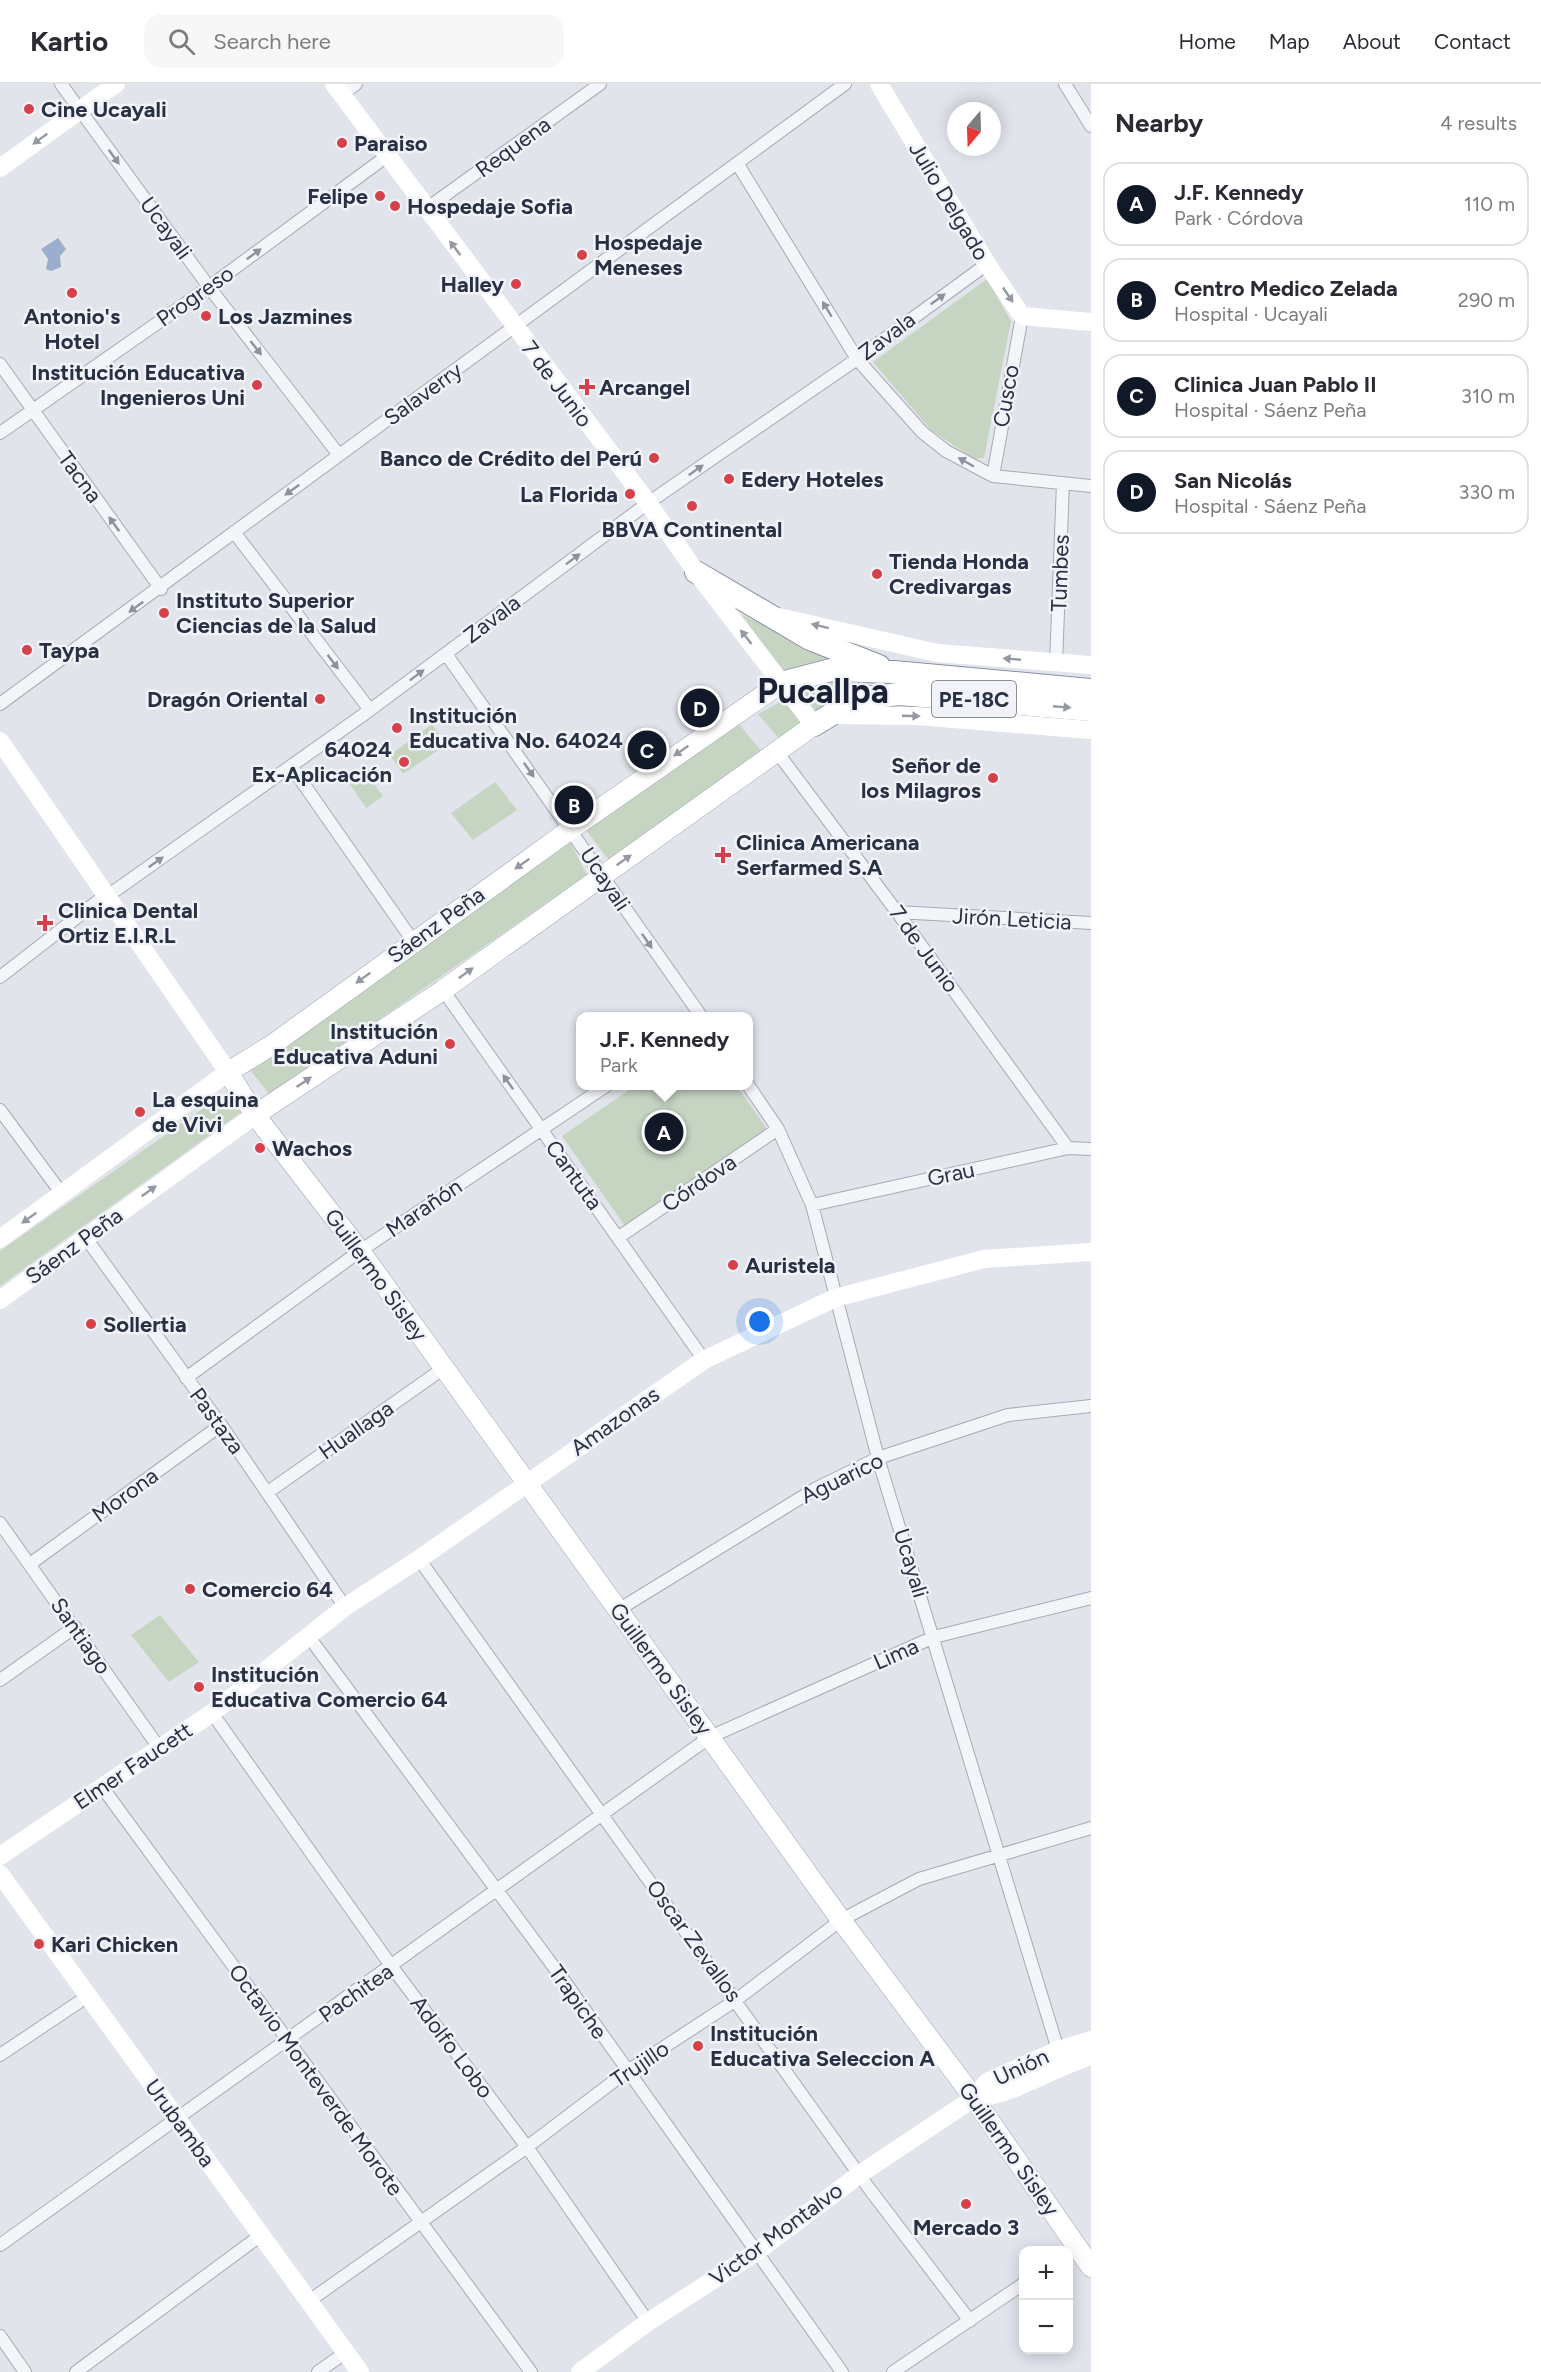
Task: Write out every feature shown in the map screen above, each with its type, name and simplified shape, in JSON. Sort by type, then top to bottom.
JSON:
[{"type":"highway","points":[[696,572],[810,639],[894,672]]},
{"type":"highway","name":"Sáenz Peña","points":[[781,683],[831,670],[894,672]]},
{"type":"highway","name":"PE-18C","points":[[894,672],[1091,690]]},
{"type":"highway","name":"Sáenz Peña","points":[[823,720],[857,699],[899,694],[1091,710]]},
{"type":"main road","name":"Sáenz Peña","points":[[228,1072],[272,1045],[413,941],[781,683]]},
{"type":"main road","name":"Sáenz Peña","points":[[255,1115],[443,990],[823,720]]},
{"type":"main road","name":"Guillermo Sisley","points":[[228,1072],[255,1115],[360,1251],[841,1920],[974,2098],[1071,2246]]},
{"type":"main road","name":"Guillermo Sisley","points":[[1073,2249],[1091,2267]]},
{"type":"street","name":"Ucayali","points":[[61,84],[209,287],[339,455]]},
{"type":"street","points":[[0,168],[116,84]]},
{"type":"street","name":"Requena","points":[[426,209],[600,84]]},
{"type":"street","name":"Salaverry","points":[[0,704],[161,589],[234,532],[515,329],[845,84]]},
{"type":"street","name":"Julio Delgado","points":[[879,84],[987,264],[1022,316]]},
{"type":"street","points":[[1065,84],[1091,126]]},
{"type":"street","name":"7 de Junio","points":[[344,87],[387,156],[648,503],[696,572],[781,683],[823,720]]},
{"type":"street","name":"Progreso","points":[[0,433],[209,287],[387,156]]},
{"type":"street","points":[[737,163],[857,359],[922,432],[946,451],[993,476],[1091,486]]},
{"type":"street","name":"Zavala","points":[[0,977],[106,894],[116,890],[370,710],[648,503],[857,359],[987,264]]},
{"type":"street","points":[[1022,316],[1091,322]]},
{"type":"street","name":"Cusco","points":[[993,476],[1022,316]]},
{"type":"street","name":"Tacna","points":[[0,364],[161,589]]},
{"type":"street","name":"Tumbes","points":[[1056,663],[1063,483]]},
{"type":"street","points":[[234,532],[370,710]]},
{"type":"street","points":[[765,614],[937,653],[1091,665]]},
{"type":"street","name":"Ucayali","points":[[446,654],[697,1012]]},
{"type":"street","points":[[823,720],[917,716],[1091,730]]},
{"type":"street","points":[[0,741],[228,1072]]},
{"type":"street","name":"7 de Junio","points":[[777,752],[897,912],[1068,1148]]},
{"type":"street","points":[[291,766],[413,941]]},
{"type":"street","name":"Jirón Leticia","points":[[897,912],[1091,923]]},
{"type":"street","name":"Cantuta","points":[[443,990],[541,1130],[620,1237],[704,1360]]},
{"type":"street","name":"Sáenz Peña","points":[[0,1239],[228,1072]]},
{"type":"street","name":"Marañón","points":[[186,1378],[360,1251],[600,1090]]},
{"type":"street","name":"Ucayali","points":[[751,1090],[778,1129],[812,1204],[878,1458],[1058,2050]]},
{"type":"street","points":[[0,1110],[62,1194]]},
{"type":"street","name":"Sáenz Peña","points":[[0,1300],[255,1115]]},
{"type":"street","name":"Córdova","points":[[620,1237],[778,1129]]},
{"type":"street","name":"Grau","points":[[812,1204],[1068,1148],[1091,1149]]},
{"type":"street","name":"Pastaza","points":[[86,1238],[221,1425],[345,1607]]},
{"type":"street","name":"Amazonas","points":[[526,1483],[704,1360],[835,1298],[984,1259],[1091,1252]]},
{"type":"street","name":"Huallaga","points":[[268,1492],[444,1368]]},
{"type":"street","name":"Aguarico","points":[[618,1610],[814,1489],[878,1458],[1008,1414],[1091,1406]]},
{"type":"street","name":"Morona","points":[[30,1564],[221,1425]]},
{"type":"street","name":"Elmer Faucett","points":[[0,1856],[212,1713],[345,1607],[419,1559],[526,1483]]},
{"type":"street","name":"Santiago","points":[[0,1524],[75,1627],[159,1749]]},
{"type":"street","name":"Oscar Zevallos","points":[[419,1559],[860,2174],[970,2321]]},
{"type":"street","name":"Lima","points":[[710,1737],[934,1637],[1091,1598]]},
{"type":"street","points":[[0,1680],[75,1627]]},
{"type":"street","name":"Trapiche","points":[[309,1637],[497,1890],[842,2372]]},
{"type":"street","name":"Adolfo Lobo","points":[[212,1713],[392,1967],[527,2147],[648,2322]]},
{"type":"street","name":"Pachitea","points":[[0,2245],[604,1816],[710,1737]]},
{"type":"street","name":"Octavio Monteverde Morote","points":[[102,1787],[531,2372]]},
{"type":"street","name":"Trujillo","points":[[309,2301],[527,2147],[627,2072],[736,2000],[841,1920],[919,1879],[1091,1828]]},
{"type":"street","name":"Urubamba","points":[[0,1874],[360,2372]]},
{"type":"street","points":[[0,2055],[88,1995]]},
{"type":"street","name":"Unión","points":[[974,2098],[987,2082],[1058,2050],[1091,2040]]},
{"type":"street","name":"Unión","points":[[974,2098],[995,2097],[1070,2062],[1091,2056]]},
{"type":"street","name":"Victor Montalvo","points":[[580,2372],[648,2322],[755,2253],[860,2174],[974,2098]]},
{"type":"street","points":[[76,2372],[261,2235]]},
{"type":"street","points":[[893,2372],[1019,2287]]},
{"type":"street","points":[[0,2336],[25,2372]]},
{"type":"street","points":[[318,2372],[346,2352]]},
{"type":"green space","points":[[987,279],[1011,321],[984,458],[974,459],[931,430],[873,362]]},
{"type":"green space","points":[[742,615],[839,659],[786,676]]},
{"type":"green space","points":[[855,677],[816,714],[792,686]]},
{"type":"green space","points":[[784,700],[803,724],[780,740],[758,714]]},
{"type":"green space","points":[[738,723],[762,752],[609,860],[586,830]]},
{"type":"green space","points":[[432,724],[446,745],[403,774],[390,755]]},
{"type":"green space","points":[[362,768],[383,796],[366,808],[345,777]]},
{"type":"green space","points":[[495,782],[517,810],[473,840],[451,813]]},
{"type":"green space","points":[[569,840],[587,875],[270,1095],[251,1071]]},
{"type":"green space","points":[[235,1086],[250,1106],[0,1286],[0,1251]]},
{"type":"green space","points":[[629,1090],[740,1090],[767,1129],[625,1226],[562,1136]]},
{"type":"green space","points":[[160,1615],[199,1662],[169,1682],[131,1635]]},
{"type":"water","points":[[58,238],[66,249],[60,256],[61,267],[51,271],[46,269],[48,259],[41,249]]},
{"type":"place","name":"Cine Ucayali","points":[[29,109]]},
{"type":"place","name":"Paraiso","points":[[342,143]]},
{"type":"place","name":"Felipe","points":[[380,196]]},
{"type":"place","name":"Hospedaje Sofia","points":[[395,206]]},
{"type":"place","name":"Hospedaje Meneses","points":[[582,255]]},
{"type":"place","name":"Halley","points":[[516,284]]},
{"type":"place","name":"Antonio's Hotel","points":[[72,293]]},
{"type":"place","name":"Los Jazmines","points":[[206,316]]},
{"type":"place","name":"Institución Educativa Ingenieros Uni","points":[[257,385]]},
{"type":"place","name":"Arcangel","points":[[587,387]]},
{"type":"place","name":"Banco de Crédito del Perú","points":[[654,458]]},
{"type":"place","name":"Edery Hoteles","points":[[729,479]]},
{"type":"place","name":"La Florida","points":[[630,494]]},
{"type":"place","name":"BBVA Continental","points":[[692,506]]},
{"type":"place","name":"Tienda Honda Credivargas","points":[[877,574]]},
{"type":"place","name":"Instituto Superior Ciencias de la Salud","points":[[164,613]]},
{"type":"place","name":"Taypa","points":[[27,650]]},
{"type":"place","name":"Dragón Oriental","points":[[320,699]]},
{"type":"place","name":"San Nicolás","points":[[700,708]]},
{"type":"place","name":"Institución Educativa No. 64024","points":[[397,728]]},
{"type":"place","name":"Clinica Juan Pablo II","points":[[647,750]]},
{"type":"place","name":"64024 Ex-Aplicación","points":[[404,762]]},
{"type":"place","name":"Señor de los Milagros","points":[[993,778]]},
{"type":"place","name":"Centro Medico Zelada","points":[[574,805]]},
{"type":"place","name":"Clinica Americana Serfarmed S.A","points":[[723,855]]},
{"type":"place","name":"Clinica Dental Ortiz E.I.R.L","points":[[45,923]]},
{"type":"place","name":"Institución Educativa Aduni","points":[[450,1044]]},
{"type":"place","name":"La esquina de Vivi","points":[[140,1112]]},
{"type":"place","name":"J.F. Kennedy","points":[[664,1132]]},
{"type":"place","name":"Wachos","points":[[260,1148]]},
{"type":"place","name":"Auristela","points":[[733,1265]]},
{"type":"place","name":"Sollertia","points":[[91,1324]]},
{"type":"place","name":"Comercio 64","points":[[190,1589]]},
{"type":"place","name":"Institución Educativa Comercio 64","points":[[199,1687]]},
{"type":"place","name":"Kari Chicken","points":[[39,1944]]},
{"type":"place","name":"Institución Educativa Seleccion A","points":[[698,2046]]},
{"type":"place","name":"Mercado 3","points":[[966,2204]]},
{"type":"district","name":"Pucallpa","points":[[823,691]]}]
